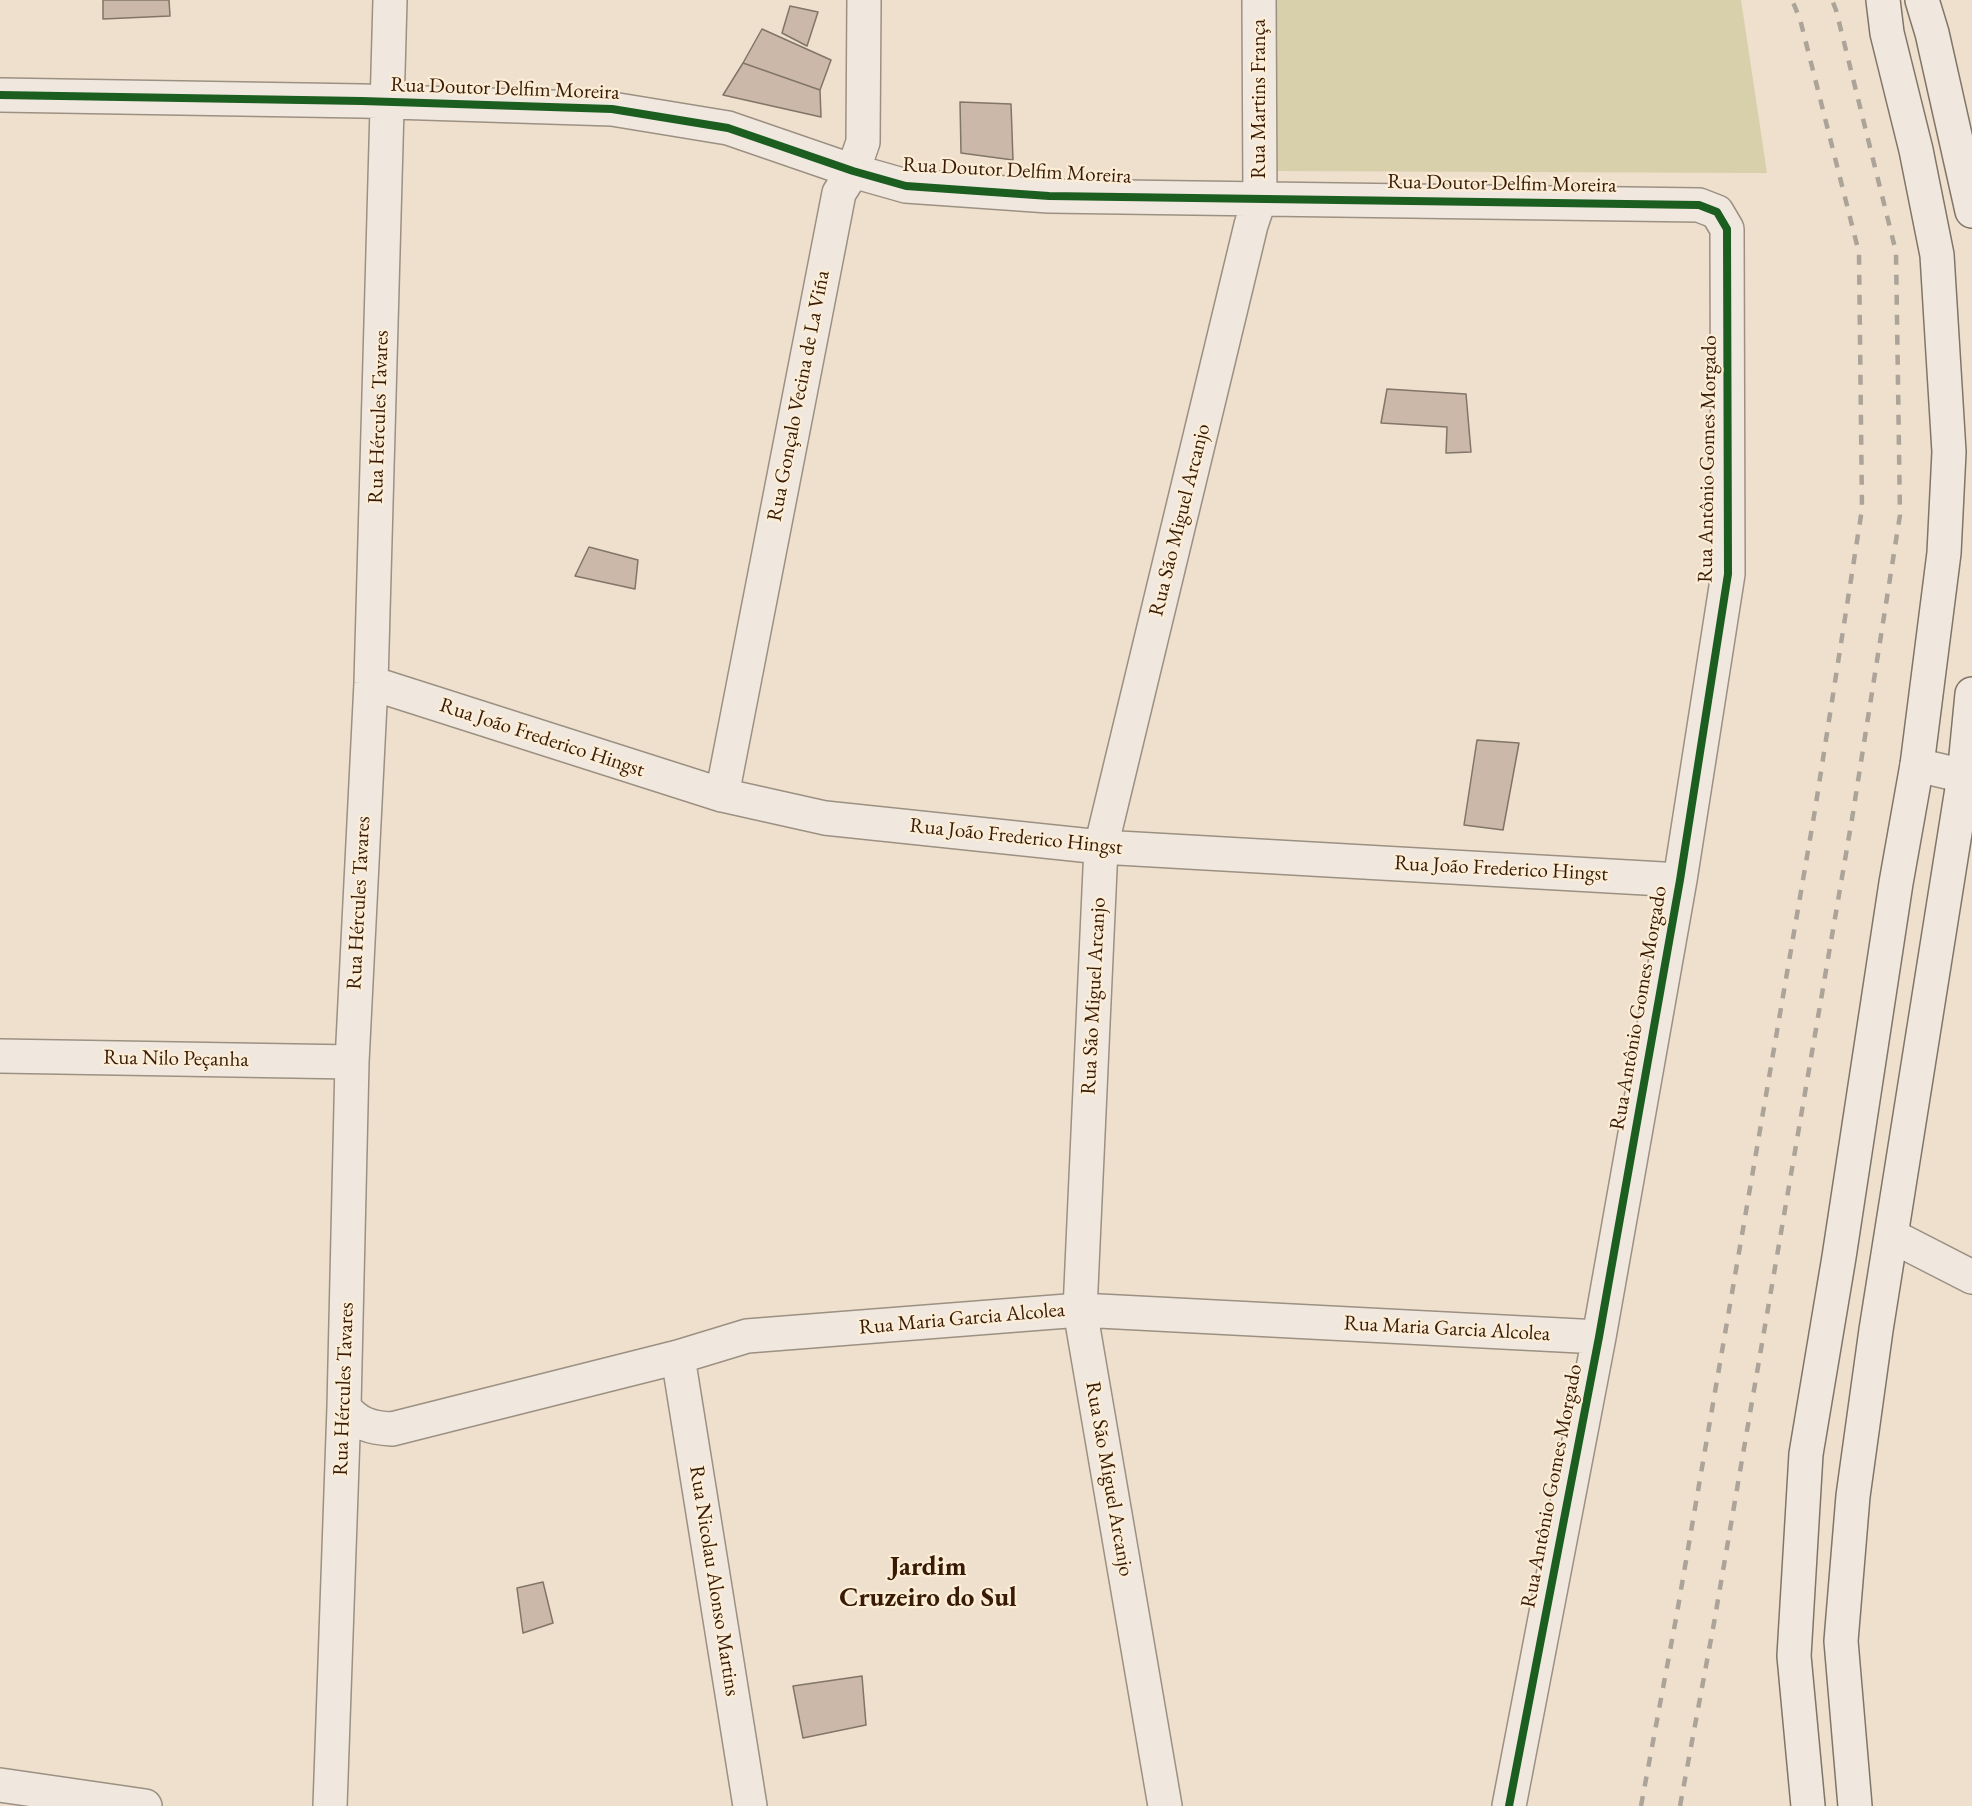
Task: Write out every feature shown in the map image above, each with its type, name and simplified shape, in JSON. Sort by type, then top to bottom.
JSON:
[{"type":"street","name":"Rua Hércules Tavares","points":[[330,1806],[344,1407],[352,1062],[371,683],[390,0]]},
{"type":"street","name":"Rua Gonçalo Vecina de La Viña","points":[[722,795],[839,193],[853,171],[863,142],[864,0]]},
{"type":"street","name":"Rua Martins França","points":[[1258,0],[1260,198]]},
{"type":"street","points":[[1808,1806],[1794,1656],[1806,1454],[1917,765],[1944,553],[1949,452],[1937,255],[1916,150],[1887,33],[1883,0]]},
{"type":"street","points":[[1922,0],[1932,33],[1972,211]]},
{"type":"street","name":"Rua Doutor Delfim Moreira","points":[[0,96],[388,102],[612,109],[728,128],[853,171],[906,186],[1049,196],[1699,205],[1717,212]]},
{"type":"street","name":"Rua São Miguel Arcanjo","points":[[1165,1806],[1080,1310],[1101,847],[1251,225],[1260,198]]},
{"type":"street","name":"Rua Antônio Gomes Morgado","points":[[1509,1806],[1599,1337],[1680,880],[1728,574],[1728,229],[1717,212]]},
{"type":"street","name":"Rua João Frederico Hingst","points":[[371,683],[722,795],[825,818],[1101,847],[1680,880]]},
{"type":"street","points":[[1855,1806],[1841,1641],[1854,1496],[1876,1330],[1968,778],[1972,694]]},
{"type":"street","points":[[1917,765],[1968,778]]},
{"type":"street","name":"Rua Nilo Peçanha","points":[[0,1056],[352,1062]]},
{"type":"street","points":[[1892,1236],[1972,1277]]},
{"type":"street","name":"Rua Maria Garcia Alcolea","points":[[344,1407],[352,1418],[364,1425],[392,1429],[678,1357],[747,1336],[1080,1310],[1599,1337]]},
{"type":"street","name":"Rua Nicolau Alonso Martins","points":[[678,1357],[750,1806]]},
{"type":"street","points":[[0,1785],[145,1806]]},
{"type":"shaded area","points":[[1272,0],[1741,0],[1767,173],[1270,171]]},
{"type":"building","points":[[103,0],[169,0],[170,16],[103,19]]},
{"type":"building","points":[[790,6],[818,12],[807,46],[782,33]]},
{"type":"building","points":[[762,29],[831,60],[820,90],[743,63]]},
{"type":"building","points":[[743,63],[820,90],[821,117],[723,95]]},
{"type":"building","points":[[960,102],[1011,104],[1013,160],[961,153]]},
{"type":"building","points":[[1387,389],[1466,394],[1471,452],[1446,453],[1447,427],[1381,423]]},
{"type":"building","points":[[589,547],[638,560],[635,589],[575,576]]},
{"type":"building","points":[[1477,740],[1519,743],[1503,830],[1464,825]]},
{"type":"building","points":[[543,1582],[553,1623],[523,1633],[517,1588]]},
{"type":"building","points":[[862,1676],[866,1725],[803,1738],[793,1686]]},
{"type":"railway","points":[[1641,1806],[1677,1613],[1815,810],[1862,509],[1859,253],[1800,19],[1792,0]]},
{"type":"railway","points":[[1680,1806],[1714,1623],[1852,819],[1900,515],[1896,252],[1832,0]]},
{"type":"cycle path","points":[[0,95],[362,101],[612,109],[728,128],[853,171],[906,186],[1049,196],[1699,205],[1717,212],[1727,229],[1728,574],[1680,880],[1599,1337],[1509,1806]]},
{"type":"district","name":"Jardim Cruzeiro do Sul","points":[[928,1584]]}]
